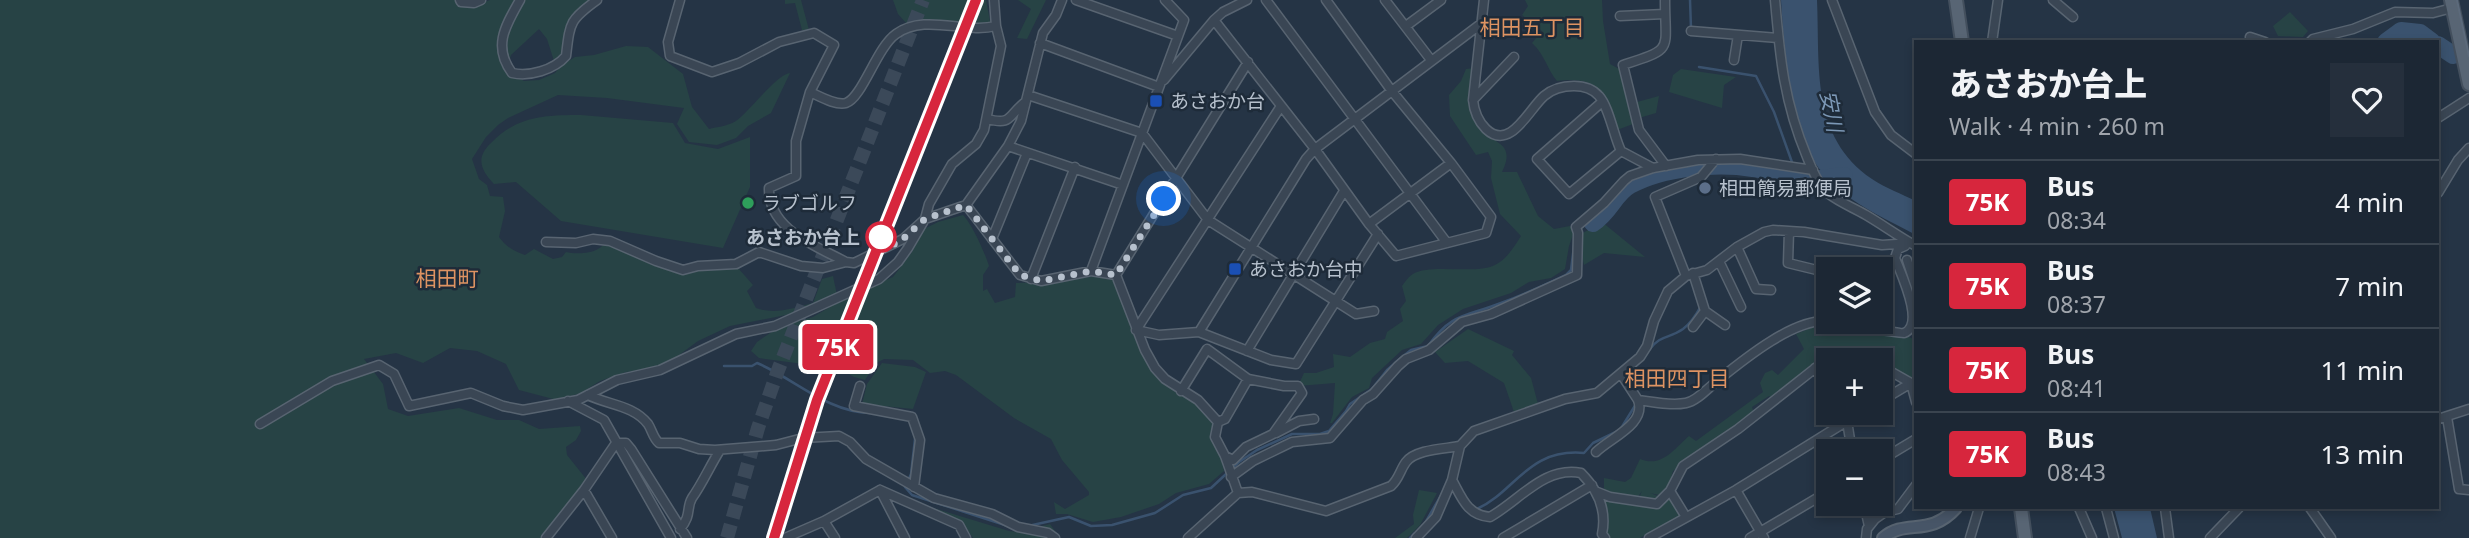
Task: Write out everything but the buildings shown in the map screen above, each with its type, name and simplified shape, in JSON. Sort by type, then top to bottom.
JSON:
[{"type":"main road","points":[[1956,0],[1962,40]]},
{"type":"main road","points":[[2451,4],[2469,84]]},
{"type":"main road","points":[[2021,509],[2025,538]]},
{"type":"street","points":[[460,0],[474,3],[481,0]]},
{"type":"street","points":[[520,0],[508,18],[502,52],[503,59],[512,73],[525,75],[563,60],[566,56],[569,28],[576,14],[597,0]]},
{"type":"street","points":[[680,0],[668,42],[670,56],[712,72],[739,63],[796,36],[814,33],[834,45],[810,92],[796,141],[796,176],[769,188],[769,201],[785,227],[846,262]]},
{"type":"street","points":[[260,424],[332,381],[379,365],[394,374],[409,406],[471,393],[503,406],[523,410],[578,400],[617,380],[660,370],[736,334],[775,326],[879,279],[898,262],[925,219],[929,204],[952,164],[976,144],[984,130],[1000,55],[1001,40],[996,26],[994,0]]},
{"type":"street","points":[[546,242],[576,243],[593,239],[610,241],[683,270],[698,266],[736,264],[759,252],[800,267],[823,268],[846,262],[854,263],[884,250],[903,239],[925,219],[966,205],[1008,146],[1021,121],[1043,33],[1056,15],[1062,0]]},
{"type":"street","points":[[1076,0],[1178,36]]},
{"type":"street","points":[[1091,271],[1184,20],[1175,4],[1165,0]]},
{"type":"street","points":[[1160,84],[1214,20],[1223,12],[1247,0]]},
{"type":"street","points":[[1266,0],[1447,243]]},
{"type":"street","points":[[1214,20],[1396,256],[1486,233],[1491,217],[1391,90],[1326,0]]},
{"type":"street","points":[[1385,0],[1431,60]]},
{"type":"street","points":[[1406,26],[1441,0]]},
{"type":"street","points":[[1484,0],[1473,100],[1474,110],[1490,133],[1498,135],[1517,128],[1545,95],[1559,88],[1585,88],[1600,97],[1621,151],[1653,168]]},
{"type":"street","points":[[1665,0],[1667,39],[1663,49],[1658,54],[1623,65],[1639,130],[1667,166]]},
{"type":"street","points":[[1775,0],[1780,65],[1786,99],[1813,170],[1827,193],[1869,217],[1893,235],[1914,244]]},
{"type":"street","points":[[1832,0],[1879,118],[1891,135],[1914,152]]},
{"type":"street","points":[[1992,40],[1998,0]]},
{"type":"street","points":[[2053,0],[2073,17]]},
{"type":"street","points":[[2312,40],[2353,29],[2395,12],[2433,13],[2451,4]]},
{"type":"street","points":[[1620,16],[1665,14]]},
{"type":"street","points":[[1199,331],[1306,159],[1315,149],[1482,23]]},
{"type":"street","points":[[810,92],[846,103],[855,96],[883,47],[894,35],[907,27],[934,24],[985,29],[996,26]]},
{"type":"street","points":[[1690,31],[1778,38]]},
{"type":"street","points":[[1734,60],[1738,36]]},
{"type":"street","points":[[2250,37],[2259,40]]},
{"type":"street","points":[[1040,43],[1160,84]]},
{"type":"street","points":[[1473,100],[1514,57]]},
{"type":"street","points":[[1116,275],[1248,62]]},
{"type":"street","points":[[2439,116],[2469,98]]},
{"type":"street","points":[[986,119],[1003,122],[1010,119],[1026,99]]},
{"type":"street","points":[[1026,99],[1142,133],[1208,220],[1356,314],[1374,311]]},
{"type":"street","points":[[1602,102],[1537,159],[1569,194],[1621,151]]},
{"type":"street","points":[[1136,330],[1281,106]]},
{"type":"street","points":[[1008,146],[1123,185]]},
{"type":"street","points":[[2439,191],[2458,160],[2469,148]]},
{"type":"street","points":[[992,239],[1027,153]]},
{"type":"street","points":[[1231,477],[1253,461],[1292,442],[1330,438],[1363,400],[1373,394],[1398,366],[1406,359],[1429,350],[1462,322],[1491,314],[1577,275],[1576,227],[1630,176],[1653,168],[1698,160],[1712,164],[1760,161],[1813,170]]},
{"type":"street","points":[[1369,224],[1451,163]]},
{"type":"street","points":[[1712,164],[1701,177],[1655,197],[1705,311],[1725,325]]},
{"type":"street","points":[[1031,279],[1074,167]]},
{"type":"street","points":[[1247,351],[1345,191]]},
{"type":"street","points":[[966,205],[1020,275],[1041,281],[1091,271],[1116,275],[1136,330],[1155,368],[1181,391],[1198,400],[1218,422]]},
{"type":"street","points":[[1416,538],[1436,517],[1452,480],[1460,446],[1474,431],[1565,399],[1597,393],[1621,374],[1647,346],[1654,321],[1668,291],[1689,275],[1707,270],[1737,247],[1764,232],[1789,231],[1882,245],[1914,244]]},
{"type":"street","points":[[1789,231],[1788,262],[1816,270]]},
{"type":"street","points":[[1136,330],[1159,335],[1199,331],[1271,360],[1296,364],[1378,234]]},
{"type":"street","points":[[1893,333],[1903,333],[1909,329],[1914,315],[1905,281],[1895,258],[1898,249],[1914,244]]},
{"type":"street","points":[[1737,247],[1756,289],[1771,290]]},
{"type":"street","points":[[1907,260],[1914,281]]},
{"type":"street","points":[[1718,261],[1741,307]]},
{"type":"street","points":[[1693,327],[1705,311]]},
{"type":"street","points":[[1637,400],[1688,403],[1780,336],[1816,321]]},
{"type":"street","points":[[1181,391],[1207,349],[1248,379],[1298,386],[1302,393],[1273,434]]},
{"type":"street","points":[[1593,488],[1610,497],[1657,504],[1670,491],[1683,466],[1738,429],[1815,368]]},
{"type":"street","points":[[1893,373],[1911,383],[1914,394]]},
{"type":"street","points":[[1596,452],[1605,443],[1625,432],[1639,414],[1640,406],[1621,374]]},
{"type":"street","points":[[1218,422],[1225,419],[1248,379]]},
{"type":"street","points":[[1893,394],[1911,383]]},
{"type":"street","points":[[860,386],[854,406],[912,417],[920,440],[914,487]]},
{"type":"street","points":[[588,395],[636,413],[648,424],[657,442],[680,443],[699,449],[776,445],[803,438],[839,436],[850,442],[866,459],[934,498],[992,514],[1018,527],[1048,533],[1055,538]]},
{"type":"street","points":[[568,401],[604,420],[671,538]]},
{"type":"street","points":[[2469,409],[2442,418],[2459,489],[2469,490]]},
{"type":"street","points":[[1225,456],[1233,460],[1246,447],[1299,421],[1314,419]]},
{"type":"street","points":[[1218,422],[1215,436],[1238,493]]},
{"type":"street","points":[[1649,538],[1737,490],[1832,425]]},
{"type":"street","points":[[1893,453],[1914,440]]},
{"type":"street","points":[[549,536],[616,443]]},
{"type":"street","points":[[616,443],[626,443],[687,538]]},
{"type":"street","points":[[1188,538],[1238,493],[1252,492],[1325,511],[1391,486],[1396,482],[1405,463],[1414,456],[1460,446]]},
{"type":"street","points":[[680,528],[687,520],[691,500],[698,492],[702,479],[719,450]]},
{"type":"street","points":[[1452,480],[1471,511],[1479,516],[1490,517],[1541,479],[1558,473],[1581,473],[1603,507],[1605,520],[1601,537]]},
{"type":"street","points":[[1503,538],[1593,488]]},
{"type":"street","points":[[1864,534],[1885,512],[1898,509],[1914,488]]},
{"type":"street","points":[[584,490],[612,538]]},
{"type":"street","points":[[785,538],[824,521],[880,490]]},
{"type":"street","points":[[880,490],[905,538]]},
{"type":"street","points":[[880,490],[959,525],[967,538]]},
{"type":"street","points":[[1737,490],[1762,535]]},
{"type":"street","points":[[1670,491],[1686,517]]},
{"type":"street","points":[[1750,538],[1762,535],[1816,500]]},
{"type":"street","points":[[1883,538],[1895,530],[1932,526],[1955,509]]},
{"type":"street","points":[[1970,538],[1979,509]]},
{"type":"street","points":[[2079,509],[2092,538]]},
{"type":"street","points":[[2106,509],[2113,538]]},
{"type":"street","points":[[2165,509],[2169,538]]},
{"type":"street","points":[[2210,538],[2238,509]]},
{"type":"street","points":[[2311,509],[2331,538]]},
{"type":"street","points":[[1864,516],[1864,534]]},
{"type":"street","points":[[824,521],[835,538]]},
{"type":"green space","points":[[0,0],[456,0],[460,5],[474,6],[490,0],[591,0],[571,19],[562,57],[554,61],[547,39],[539,29],[511,55],[509,61],[515,76],[524,81],[539,80],[555,73],[575,57],[626,46],[648,47],[683,74],[692,107],[709,129],[736,121],[770,86],[790,73],[771,113],[748,126],[736,138],[717,145],[689,142],[677,124],[684,108],[607,98],[558,95],[508,118],[486,137],[472,159],[479,179],[487,185],[490,196],[503,197],[505,211],[499,237],[510,248],[525,255],[534,249],[553,259],[562,257],[566,252],[586,253],[595,251],[603,244],[609,244],[684,273],[738,268],[753,285],[747,291],[756,308],[763,310],[784,310],[813,303],[822,279],[833,276],[837,295],[801,312],[730,326],[698,341],[671,361],[645,370],[626,372],[600,381],[581,393],[557,400],[519,390],[506,364],[477,351],[450,348],[423,363],[396,353],[364,359],[383,384],[388,409],[408,416],[459,408],[497,420],[519,420],[539,429],[580,426],[581,431],[576,440],[566,447],[567,455],[587,480],[542,538],[0,538]]},
{"type":"green space","points":[[785,0],[801,0],[809,30],[802,30],[795,3],[785,4]]},
{"type":"green space","points":[[893,0],[986,0],[990,21],[987,24],[907,24],[898,14]]},
{"type":"green space","points":[[1018,0],[1046,0],[1027,39],[1017,38],[1031,9]]},
{"type":"green space","points":[[1525,0],[1602,0],[1610,64],[1621,70],[1633,124],[1617,130],[1604,98],[1592,85],[1584,81],[1557,81],[1532,43],[1542,31],[1522,15],[1528,6]]},
{"type":"green space","points":[[2290,12],[2308,31],[2303,37],[2278,36],[2273,26]]},
{"type":"green space","points":[[1474,68],[1476,119],[1483,131],[1504,148],[1506,161],[1502,172],[1517,172],[1538,216],[1554,229],[1570,226],[1574,232],[1565,269],[1551,278],[1529,282],[1511,293],[1463,309],[1438,325],[1421,344],[1402,350],[1372,378],[1369,388],[1352,397],[1330,423],[1335,383],[1298,386],[1304,373],[1316,373],[1334,367],[1333,354],[1350,357],[1370,343],[1385,339],[1387,332],[1403,321],[1400,309],[1406,301],[1402,286],[1412,275],[1431,269],[1476,269],[1495,265],[1507,256],[1521,236],[1500,214],[1491,178],[1492,161],[1488,152],[1476,155],[1450,116],[1449,95],[1461,81],[1466,69]]},
{"type":"green space","points":[[1681,69],[1736,77],[1724,85],[1722,108],[1669,92],[1673,75]]},
{"type":"green space","points":[[1659,96],[1656,113],[1639,118],[1637,102]]},
{"type":"green space","points":[[581,115],[673,123],[685,143],[718,149],[750,137],[750,187],[723,248],[561,221],[516,182],[494,184],[483,169],[481,159],[486,148],[511,127],[532,119]]},
{"type":"green space","points":[[963,215],[978,239],[989,266],[983,275],[983,291],[987,289],[995,303],[1015,297],[1016,283],[1107,275],[1116,283],[1131,326],[1154,371],[1201,404],[1214,422],[1210,435],[1220,454],[1224,471],[1209,484],[1176,493],[1159,504],[1121,517],[1093,522],[1067,514],[1056,514],[1054,502],[1065,509],[1089,495],[1089,492],[1062,460],[1051,439],[1014,418],[956,375],[945,371],[930,373],[913,360],[884,359],[876,363],[865,380],[840,369],[759,358],[751,351],[757,342],[779,327],[813,317],[852,294],[893,277],[912,252],[924,229]]},
{"type":"green space","points":[[1602,222],[1645,257],[1604,253],[1584,265],[1581,251],[1583,233]]},
{"type":"green space","points":[[1816,326],[1816,334],[1906,336],[1914,339],[1914,391],[1911,383],[1893,373],[1893,348],[1816,348],[1816,372],[1773,398],[1769,396],[1752,407],[1754,413],[1673,471],[1668,488],[1659,495],[1650,493],[1658,496],[1657,501],[1639,498],[1642,491],[1637,498],[1604,491],[1604,478],[1625,482],[1631,478],[1640,459],[1661,459],[1689,436],[1696,441],[1763,392],[1760,383],[1765,373],[1772,370],[1778,375],[1804,349],[1796,334]]},
{"type":"green space","points":[[1468,329],[1514,351],[1512,355],[1531,378],[1538,404],[1514,412],[1504,383],[1468,361],[1445,363],[1435,352]]},
{"type":"green space","points":[[882,363],[915,367],[926,372],[913,409],[862,404],[867,384]]},
{"type":"green space","points":[[1419,490],[1437,493],[1420,525],[1407,538],[1395,538],[1414,524],[1413,515]]},
{"type":"green space","points":[[1670,495],[1682,515],[1640,538],[1606,538],[1608,520],[1601,497],[1657,506]]},
{"type":"green space","points":[[894,496],[1009,531],[1018,532],[1050,524],[1060,538],[973,538],[962,522]]},
{"type":"water","points":[[1781,0],[1817,0],[1819,75],[1828,121],[1838,143],[1852,162],[1872,179],[1914,200],[1914,234],[1842,192],[1822,172],[1811,156],[1796,114],[1784,42]]},
{"type":"water","points":[[2114,509],[2150,509],[2157,538],[2122,538]]},
{"type":"waterway","points":[[1690,0],[1691,28]]},
{"type":"waterway","points":[[2389,40],[2401,31],[2420,33],[2429,40]]},
{"type":"waterway","points":[[2439,46],[2453,55]]},
{"type":"waterway","points":[[1699,67],[1756,76],[1774,112],[1793,165]]},
{"type":"waterway","points":[[1593,223],[1630,185],[1674,170],[1738,166],[1799,178],[1844,176]]},
{"type":"waterway","points":[[1028,526],[1069,517],[1091,526],[1112,525],[1155,513],[1183,495],[1211,488],[1239,462],[1257,450],[1292,434],[1320,434],[1329,431],[1350,404],[1372,389],[1387,370],[1411,350],[1428,346],[1452,321],[1566,275],[1571,270],[1574,246]]},
{"type":"waterway","points":[[1649,350],[1657,341],[1686,327],[1701,306]]},
{"type":"waterway","points":[[724,366],[752,366],[757,363],[825,401],[854,411],[870,413]]},
{"type":"waterway","points":[[1632,371],[1638,363]]},
{"type":"waterway","points":[[1477,509],[1536,464],[1565,453],[1584,453],[1593,443],[1620,430],[1636,404]]},
{"type":"waterway","points":[[915,439],[911,474],[905,487],[912,495],[1008,526]]},
{"type":"waterway","points":[[1425,523],[1444,490]]},
{"type":"waterway","points":[[1410,538],[1415,533]]},
{"type":"tunnel","points":[[727,538],[758,428],[777,373],[923,0]]},
{"type":"tunnel","points":[[774,538],[817,399],[976,0]]},
{"type":"tram line","points":[[2457,0],[2469,56]]},
{"type":"bus line","name":"75K","points":[[774,538],[817,400],[976,0]]},
{"type":"place","name":"あさおか台","points":[[1156,101]]},
{"type":"place","name":"相田簡易郵便局","points":[[1705,188]]},
{"type":"place","name":"ラブゴルフ","points":[[748,203]]},
{"type":"place","name":"あさおか台上","points":[[881,237]]},
{"type":"place","name":"あさおか台中","points":[[1235,269]]},
{"type":"district","name":"相田五丁目","points":[[1532,27]]},
{"type":"district","name":"相田町","points":[[447,278]]},
{"type":"district","name":"相田四丁目","points":[[1677,378]]},
{"type":"route","points":[[881,237],[884,250],[903,239],[925,219],[966,205],[1020,275],[1041,281],[1091,271],[1116,275],[1164,199]]},
{"type":"water label","name":"安川","points":[[1832,111]]}]
